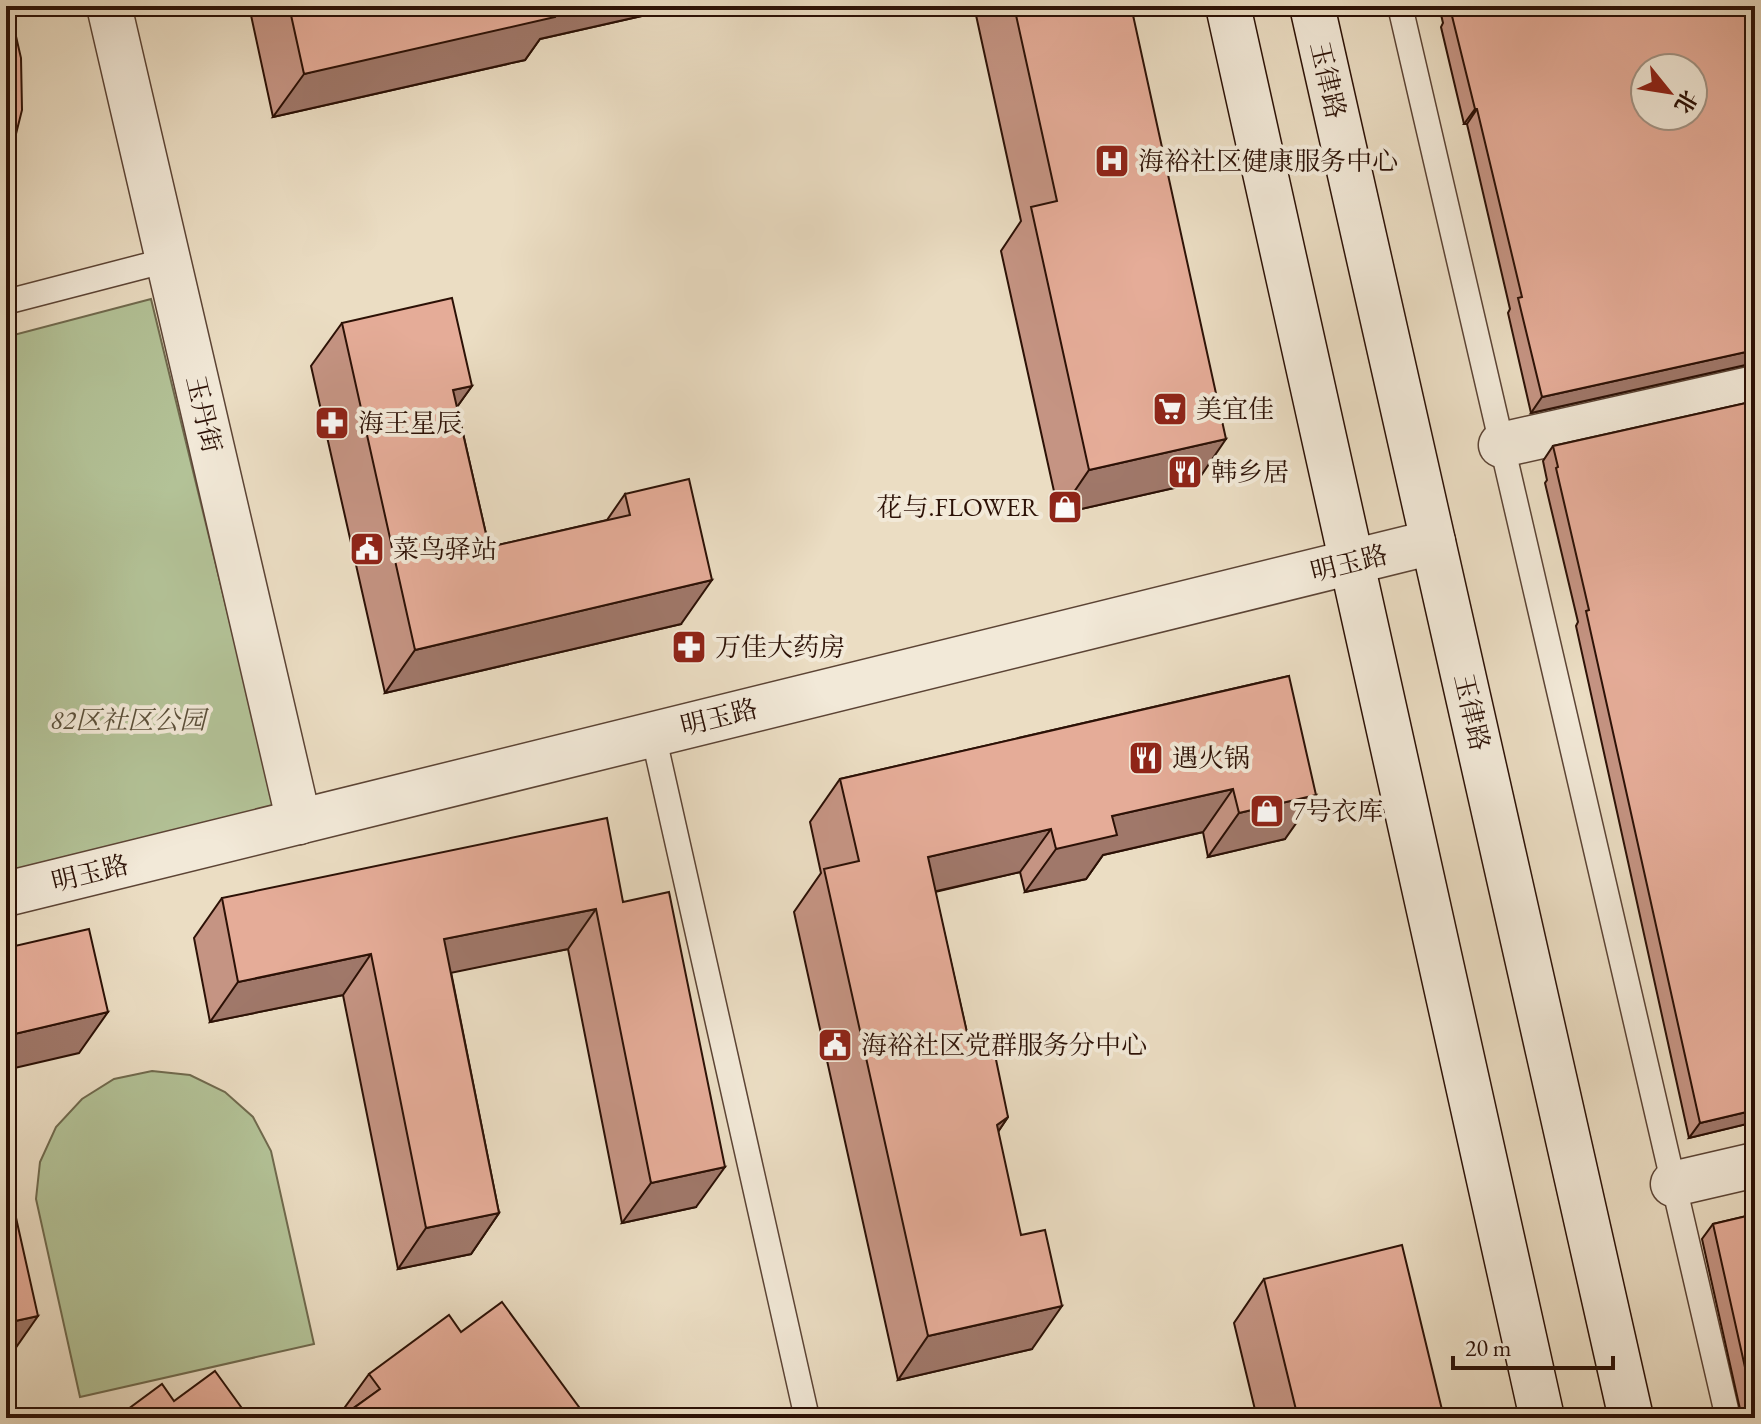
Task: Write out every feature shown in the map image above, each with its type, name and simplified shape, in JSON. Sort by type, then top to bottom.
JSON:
[{"type":"main road","name":"玉丹街","points":[[109,6],[299,822]]},
{"type":"main road","points":[[1228,6],[1542,1418]]},
{"type":"main road","name":"玉律路","points":[[1312,6],[1631,1418]]},
{"type":"main road","points":[[1501,445],[1755,388]]},
{"type":"main road","name":"明玉路","points":[[6,894],[1433,542]]},
{"type":"main road","points":[[1673,1184],[1755,1165]]},
{"type":"lane","points":[[1400,6],[1728,1418]]},
{"type":"lane","points":[[6,302],[168,260]]},
{"type":"lane","points":[[653,734],[807,1418]]},
{"type":"green space","name":"82区社区公园","points":[[151,299],[277,815],[6,878],[6,337]]},
{"type":"green space","points":[[152,1071],[190,1075],[225,1092],[253,1117],[271,1151],[314,1344],[80,1397],[36,1199],[40,1162],[56,1127],[82,1099],[114,1079]]},
{"type":"building","points":[[6,6],[9,6],[21,58],[22,110],[15,138],[6,155]]},
{"type":"building","points":[[289,6],[553,6],[555,17],[304,74]]},
{"type":"building","points":[[1014,6],[1131,6],[1226,439],[1089,470],[1031,207],[1057,201]]},
{"type":"building","points":[[1454,6],[1755,6],[1755,42],[1750,43],[1755,63],[1755,350],[1542,397],[1518,298],[1522,297],[1451,12],[1455,11]]},
{"type":"building","points":[[452,298],[472,386],[453,390],[489,547],[630,515],[625,494],[689,479],[712,580],[415,650],[342,323]]},
{"type":"building","points":[[1755,401],[1755,1110],[1700,1123],[1586,611],[1589,610],[1553,446]]},
{"type":"building","points":[[1289,676],[1316,795],[1239,813],[1233,789],[1112,816],[1117,835],[1056,849],[1051,829],[928,857],[972,1055],[994,1050],[1008,1117],[997,1125],[1021,1235],[1045,1230],[1062,1306],[928,1336],[824,869],[859,861],[840,779]]},
{"type":"building","points":[[607,818],[623,902],[669,892],[725,1167],[651,1183],[596,909],[444,939],[499,1213],[426,1228],[371,954],[238,982],[222,898]]},
{"type":"building","points":[[89,929],[108,1012],[6,1036],[6,948]]},
{"type":"building","points":[[6,1173],[38,1316],[6,1323]]},
{"type":"building","points":[[1755,1214],[1755,1412],[1713,1224]]},
{"type":"building","points":[[1402,1245],[1444,1418],[1298,1418],[1264,1279]]},
{"type":"building","points":[[502,1302],[587,1418],[340,1418],[380,1389],[369,1374],[449,1315],[461,1332]]},
{"type":"building","points":[[215,1371],[249,1418],[116,1418],[162,1384],[174,1401]]},
{"type":"building","points":[[601,1411],[606,1418],[592,1418]]},
{"type":"place","name":"海裕社区健康服务中心","points":[[1112,161]]},
{"type":"place","name":"美宜佳","points":[[1170,409]]},
{"type":"place","name":"海王星辰","points":[[332,423]]},
{"type":"place","name":"韩乡居","points":[[1185,472]]},
{"type":"place","name":"花与.FLOWER","points":[[1065,507]]},
{"type":"place","name":"菜鸟驿站","points":[[367,549]]},
{"type":"place","name":"万佳大药房","points":[[689,647]]},
{"type":"place","name":"遇火锅","points":[[1146,758]]},
{"type":"place","name":"7号衣库","points":[[1267,811]]},
{"type":"place","name":"海裕社区党群服务分中心","points":[[835,1045]]}]
